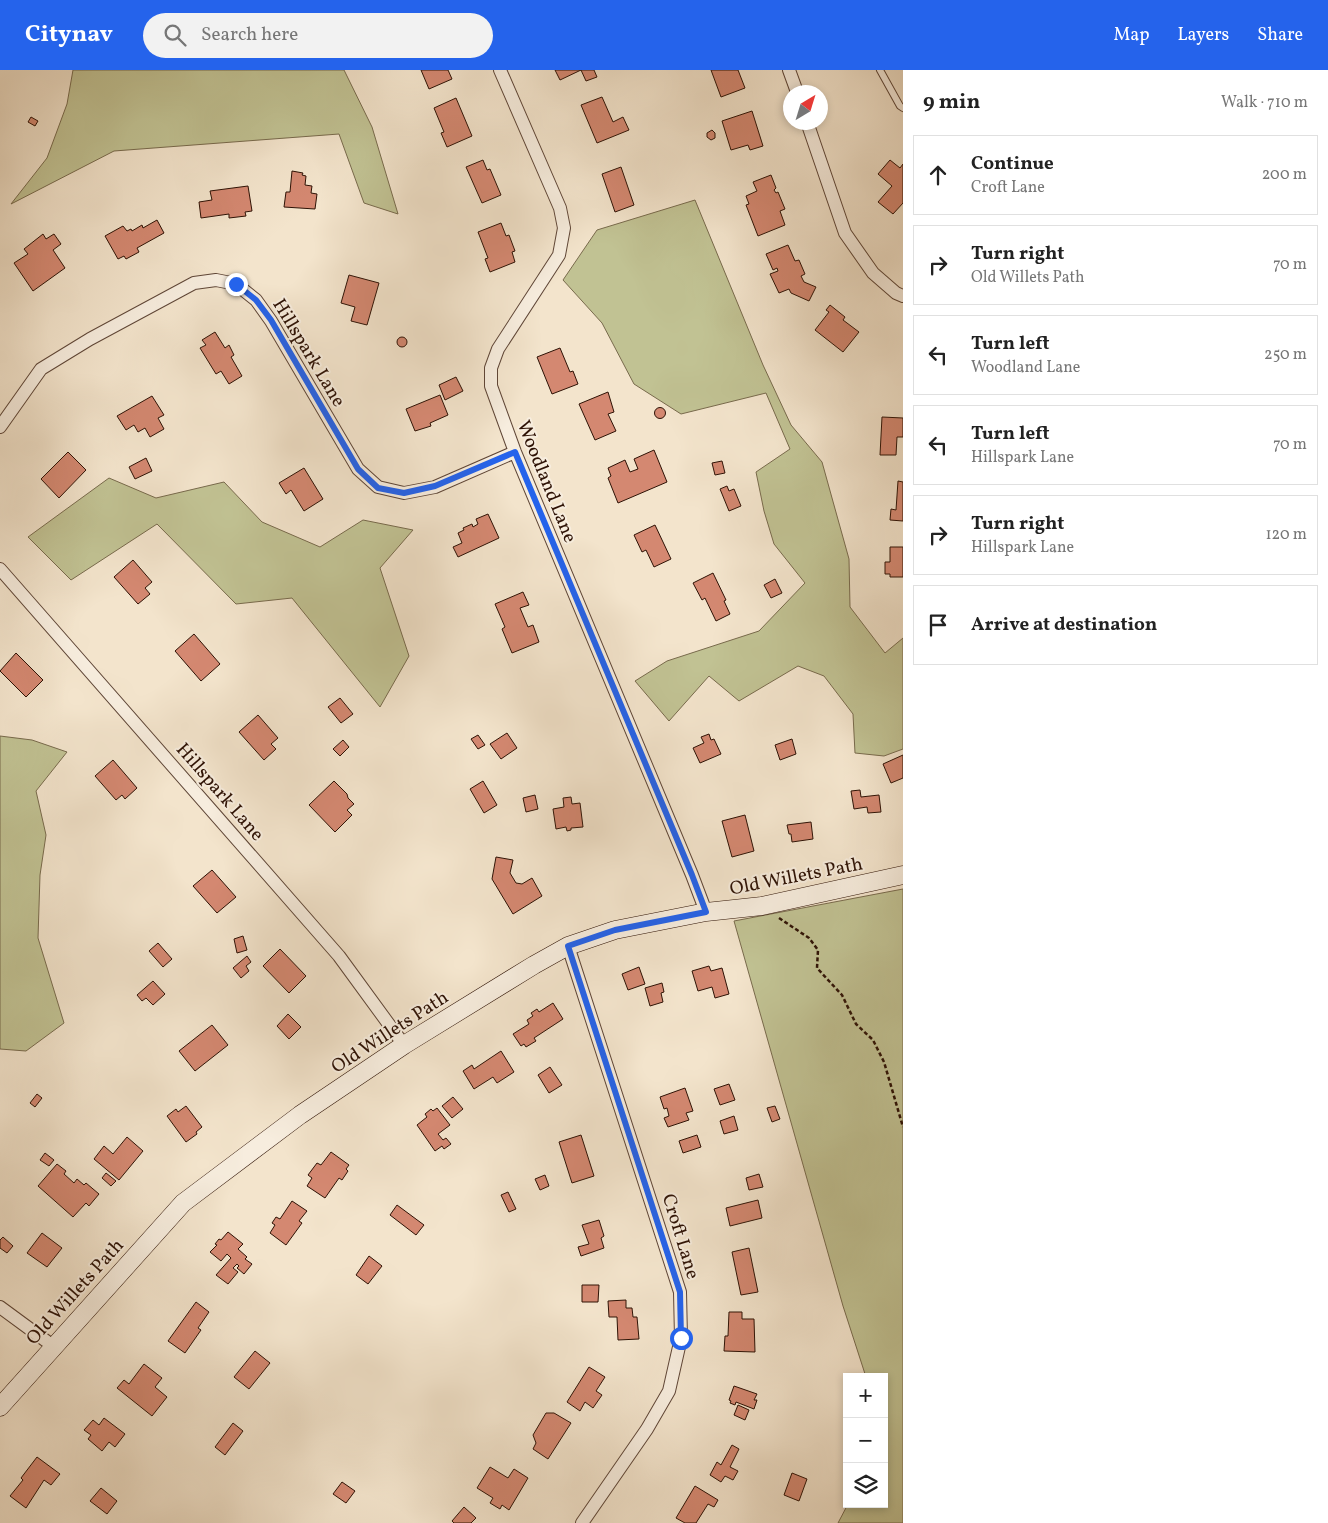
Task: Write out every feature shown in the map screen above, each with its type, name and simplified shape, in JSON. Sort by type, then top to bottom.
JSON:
[{"type":"main road","name":"Old Willets Path","points":[[0,1407],[183,1203],[297,1117],[404,1045],[568,946],[615,930],[706,912],[758,906],[903,875]]},
{"type":"street","name":"Woodland Lane","points":[[500,70],[560,208],[564,228],[559,255],[498,349],[491,368],[491,386],[515,452],[706,912]]},
{"type":"street","points":[[789,70],[794,85]]},
{"type":"street","points":[[810,130],[845,233],[873,274],[896,293],[903,296]]},
{"type":"street","name":"Hillspark Lane","points":[[0,427],[41,369],[90,339],[194,283],[216,280],[236,284],[256,300],[271,320],[358,469],[378,488],[404,493],[435,486],[515,452]]},
{"type":"street","name":"Hillspark Lane","points":[[0,570],[339,956],[404,1045]]},
{"type":"street","name":"Croft Lane","points":[[568,946],[680,1292],[681,1338],[669,1391],[647,1429],[582,1523]]},
{"type":"street","points":[[0,1306],[53,1346]]},
{"type":"lane","points":[[880,70],[900,106],[903,108]]},
{"type":"path","points":[[758,906],[809,938],[818,950],[817,968],[842,995],[856,1024],[873,1040],[884,1062],[903,1127]]},
{"type":"green space","points":[[73,70],[344,70],[372,127],[398,214],[364,203],[339,134],[114,151],[11,204],[47,158],[67,104]]},
{"type":"green space","points":[[695,200],[763,365],[791,425],[822,462],[849,559],[850,607],[885,653],[903,638],[903,749],[884,756],[855,753],[853,714],[824,676],[798,666],[739,701],[709,676],[669,721],[635,681],[667,661],[759,631],[805,583],[774,544],[764,511],[756,472],[790,449],[766,393],[681,414],[634,384],[602,323],[563,280],[597,230]]},
{"type":"green space","points":[[109,478],[156,498],[224,482],[262,522],[320,547],[363,520],[413,530],[380,568],[409,656],[380,707],[292,598],[236,604],[157,524],[71,580],[28,537]]},
{"type":"green space","points":[[0,736],[32,740],[67,752],[36,791],[46,835],[40,875],[38,938],[64,1023],[26,1051],[0,1049]]},
{"type":"green space","points":[[903,889],[903,1523],[838,1523],[846,1508],[888,1508],[888,1373],[865,1373],[843,1306],[734,921]]},
{"type":"building","points":[[421,70],[448,70],[452,79],[429,89]]},
{"type":"building","points":[[555,70],[581,70],[560,80]]},
{"type":"building","points":[[581,70],[594,70],[597,77],[586,81]]},
{"type":"building","points":[[711,70],[738,70],[745,88],[721,97]]},
{"type":"building","points":[[602,97],[613,122],[623,117],[629,130],[597,143],[581,105]]},
{"type":"building","points":[[456,98],[472,136],[447,147],[441,133],[444,132],[434,108]]},
{"type":"building","points":[[752,111],[763,146],[750,150],[748,145],[731,150],[722,121]]},
{"type":"building","points":[[31,117],[38,121],[35,126],[28,122]]},
{"type":"building","points":[[712,130],[715,133],[715,138],[711,140],[707,137],[707,133]]},
{"type":"building","points":[[483,160],[487,170],[490,169],[501,195],[482,203],[466,167]]},
{"type":"building","points":[[890,160],[900,168],[903,164],[903,203],[893,214],[878,202],[892,186],[878,174]]},
{"type":"building","points":[[621,167],[634,205],[615,212],[602,174]]},
{"type":"building","points":[[292,171],[303,173],[302,175],[306,176],[305,185],[312,186],[311,193],[317,194],[315,209],[284,207],[286,192],[290,192]]},
{"type":"building","points":[[771,175],[776,188],[774,190],[776,193],[778,192],[785,209],[780,211],[785,225],[758,236],[746,205],[749,204],[746,196],[757,191],[753,182]]},
{"type":"building","points":[[248,186],[252,211],[245,212],[246,216],[229,218],[229,214],[201,218],[199,202],[212,200],[210,191]]},
{"type":"building","points":[[157,220],[164,233],[137,248],[139,252],[126,259],[124,256],[118,259],[105,236],[123,226],[127,231],[131,229],[132,231],[142,225],[143,228]]},
{"type":"building","points":[[501,223],[506,236],[509,235],[515,251],[512,252],[515,262],[490,272],[485,259],[488,258],[478,232]]},
{"type":"building","points":[[43,234],[46,239],[54,234],[61,244],[53,250],[65,268],[33,291],[14,263],[28,254],[24,249]]},
{"type":"building","points":[[788,245],[795,261],[799,260],[805,274],[801,276],[804,282],[816,287],[809,301],[791,293],[789,289],[779,293],[770,274],[778,271],[777,268],[773,270],[766,254]]},
{"type":"building","points":[[349,275],[379,283],[367,325],[351,321],[355,307],[341,303]]},
{"type":"building","points":[[830,305],[845,317],[843,320],[859,332],[843,352],[815,330],[829,312],[826,310]]},
{"type":"building","points":[[215,332],[225,348],[229,345],[234,355],[231,357],[242,376],[229,384],[221,371],[216,374],[200,348],[206,345],[202,340]]},
{"type":"building","points":[[402,337],[407,342],[402,347],[397,342]]},
{"type":"building","points":[[560,348],[570,372],[573,371],[578,384],[552,394],[537,357]]},
{"type":"building","points":[[456,377],[463,391],[445,400],[439,385]]},
{"type":"building","points":[[608,392],[614,412],[608,414],[616,431],[595,440],[579,404]]},
{"type":"building","points":[[440,395],[448,415],[430,423],[431,426],[415,431],[406,409]]},
{"type":"building","points":[[152,396],[164,415],[158,418],[164,429],[150,437],[145,428],[138,432],[134,425],[126,430],[117,416]]},
{"type":"building","points":[[658,408],[662,408],[665,413],[664,417],[658,418],[655,415],[655,411]]},
{"type":"building","points":[[882,417],[903,418],[903,437],[897,437],[896,455],[880,455]]},
{"type":"building","points":[[654,450],[667,482],[618,503],[608,478],[611,476],[608,468],[625,460],[630,472],[638,469],[634,459]]},
{"type":"building","points":[[68,452],[86,470],[59,498],[41,479]]},
{"type":"building","points":[[146,458],[152,471],[135,479],[129,467]]},
{"type":"building","points":[[722,461],[725,473],[715,475],[712,463]]},
{"type":"building","points":[[304,468],[323,499],[304,511],[291,490],[286,494],[279,483]]},
{"type":"building","points":[[898,481],[903,482],[903,521],[890,520],[891,509],[896,510]]},
{"type":"building","points":[[727,486],[729,491],[734,489],[741,506],[729,511],[720,489]]},
{"type":"building","points":[[488,514],[499,538],[458,557],[453,547],[462,543],[458,533],[464,530],[463,528],[472,524],[473,527],[478,524],[476,519]]},
{"type":"building","points":[[655,525],[671,559],[654,567],[646,550],[642,552],[634,535]]},
{"type":"building","points":[[890,547],[903,547],[903,577],[890,577],[890,574],[885,574],[885,562],[890,562]]},
{"type":"building","points":[[133,560],[152,582],[145,588],[150,594],[138,604],[114,577]]},
{"type":"building","points":[[713,573],[726,600],[724,601],[730,614],[716,621],[705,598],[702,600],[693,583]]},
{"type":"building","points":[[775,579],[782,593],[771,598],[764,585]]},
{"type":"building","points":[[523,592],[529,605],[520,608],[528,627],[533,625],[539,642],[512,653],[502,629],[505,627],[495,604]]},
{"type":"building","points":[[194,634],[220,664],[201,681],[175,651]]},
{"type":"building","points":[[16,653],[43,680],[26,697],[0,671]]},
{"type":"building","points":[[340,698],[353,714],[341,723],[328,707]]},
{"type":"building","points":[[258,715],[278,738],[271,744],[276,749],[264,760],[239,732]]},
{"type":"building","points":[[507,733],[517,748],[501,759],[490,744]]},
{"type":"building","points":[[709,734],[711,740],[714,739],[721,754],[700,763],[693,748],[704,743],[701,737]]},
{"type":"building","points":[[478,735],[485,745],[478,749],[471,739]]},
{"type":"building","points":[[792,739],[796,754],[780,760],[775,745]]},
{"type":"building","points":[[343,740],[349,747],[340,756],[333,749]]},
{"type":"building","points":[[903,755],[903,778],[891,783],[883,764]]},
{"type":"building","points":[[113,760],[137,788],[125,799],[122,795],[116,800],[95,776]]},
{"type":"building","points":[[334,781],[354,804],[347,810],[352,815],[335,832],[309,805]]},
{"type":"building","points":[[483,781],[497,805],[484,813],[470,789]]},
{"type":"building","points":[[860,790],[861,797],[879,795],[881,812],[868,813],[867,807],[854,809],[851,791]]},
{"type":"building","points":[[535,795],[538,809],[526,812],[523,798]]},
{"type":"building","points":[[571,797],[572,804],[580,803],[583,827],[571,828],[571,830],[567,831],[566,827],[556,829],[553,809],[564,807],[563,798]]},
{"type":"building","points":[[745,815],[754,851],[732,857],[722,821]]},
{"type":"building","points":[[811,822],[813,839],[792,842],[787,825]]},
{"type":"building","points":[[496,857],[513,860],[510,873],[516,883],[522,884],[532,878],[542,896],[513,914],[492,879]]},
{"type":"building","points":[[212,870],[236,897],[217,913],[193,886]]},
{"type":"building","points":[[243,936],[247,950],[237,953],[234,939]]},
{"type":"building","points":[[158,943],[172,959],[163,967],[149,951]]},
{"type":"building","points":[[280,949],[306,976],[289,993],[263,966]]},
{"type":"building","points":[[247,956],[251,962],[246,966],[249,971],[241,978],[233,968]]},
{"type":"building","points":[[709,966],[711,971],[722,968],[729,994],[715,998],[712,987],[698,991],[692,971]]},
{"type":"building","points":[[639,967],[645,984],[628,990],[622,974]]},
{"type":"building","points":[[153,981],[165,994],[153,1005],[146,998],[142,1001],[137,995]]},
{"type":"building","points":[[662,983],[664,992],[661,993],[663,1002],[650,1006],[645,988]]},
{"type":"building","points":[[553,1003],[563,1019],[534,1038],[536,1041],[526,1047],[524,1044],[521,1046],[513,1034],[529,1024],[527,1020],[533,1016],[531,1013],[537,1009],[539,1012]]},
{"type":"building","points":[[288,1014],[301,1027],[289,1039],[277,1026]]},
{"type":"building","points":[[212,1025],[228,1045],[195,1071],[179,1051]]},
{"type":"building","points":[[501,1051],[514,1072],[497,1083],[493,1077],[474,1089],[463,1071],[472,1065],[474,1069]]},
{"type":"building","points":[[550,1067],[562,1085],[549,1093],[538,1075]]},
{"type":"building","points":[[729,1084],[735,1100],[720,1105],[714,1089]]},
{"type":"building","points":[[685,1088],[693,1111],[686,1113],[689,1120],[668,1127],[664,1118],[669,1116],[667,1108],[664,1109],[660,1097]]},
{"type":"building","points":[[37,1094],[42,1098],[35,1107],[30,1103]]},
{"type":"building","points":[[453,1097],[463,1109],[452,1118],[442,1106]]},
{"type":"building","points":[[186,1106],[202,1127],[196,1132],[197,1134],[186,1142],[167,1116],[176,1109],[178,1112]]},
{"type":"building","points":[[775,1106],[780,1119],[772,1122],[767,1108]]},
{"type":"building","points":[[437,1108],[450,1125],[438,1134],[443,1140],[446,1138],[451,1144],[444,1149],[442,1146],[435,1151],[417,1125],[427,1117],[425,1114],[431,1109],[433,1111]]},
{"type":"building","points":[[734,1116],[738,1130],[724,1134],[720,1121]]},
{"type":"building","points":[[581,1135],[594,1176],[572,1183],[559,1142]]},
{"type":"building","points":[[697,1135],[701,1147],[683,1153],[679,1141]]},
{"type":"building","points":[[127,1137],[143,1151],[119,1180],[94,1159],[104,1146],[113,1154]]},
{"type":"building","points":[[331,1152],[349,1165],[346,1169],[348,1171],[342,1180],[339,1178],[325,1198],[307,1186],[312,1178],[308,1175],[317,1163],[321,1165]]},
{"type":"building","points":[[45,1153],[54,1160],[49,1166],[40,1160]]},
{"type":"building","points":[[57,1164],[66,1171],[64,1174],[74,1183],[77,1179],[84,1185],[86,1183],[99,1194],[89,1206],[86,1203],[73,1217],[38,1186]]},
{"type":"building","points":[[106,1173],[116,1181],[111,1186],[102,1178]]},
{"type":"building","points":[[759,1174],[763,1187],[749,1190],[746,1178]]},
{"type":"building","points":[[545,1175],[549,1186],[540,1190],[535,1179]]},
{"type":"building","points":[[508,1192],[516,1209],[509,1212],[501,1195]]},
{"type":"building","points":[[758,1200],[762,1218],[730,1226],[726,1208]]},
{"type":"building","points":[[292,1201],[307,1211],[299,1221],[302,1223],[286,1245],[270,1233],[275,1225],[272,1223],[276,1217],[280,1219]]},
{"type":"building","points":[[397,1205],[424,1225],[416,1235],[390,1215]]},
{"type":"building","points":[[599,1220],[604,1236],[601,1238],[604,1248],[581,1256],[578,1247],[589,1244],[582,1225]]},
{"type":"building","points":[[228,1232],[243,1244],[238,1249],[247,1257],[245,1259],[252,1264],[244,1274],[237,1268],[239,1266],[237,1264],[233,1268],[238,1272],[228,1284],[216,1275],[231,1258],[227,1254],[221,1261],[210,1252],[217,1245],[215,1244],[219,1239],[221,1240]]},
{"type":"building","points":[[42,1233],[62,1248],[47,1267],[27,1253]]},
{"type":"building","points":[[3,1237],[13,1246],[7,1253],[0,1248],[0,1240]]},
{"type":"building","points":[[749,1248],[758,1292],[741,1295],[732,1252]]},
{"type":"building","points":[[369,1256],[382,1266],[368,1284],[356,1275]]},
{"type":"building","points":[[582,1285],[599,1285],[598,1302],[582,1302]]},
{"type":"building","points":[[626,1300],[626,1308],[632,1308],[633,1317],[637,1317],[639,1339],[618,1340],[617,1317],[609,1317],[608,1301]]},
{"type":"building","points":[[196,1302],[209,1312],[198,1328],[201,1330],[185,1353],[168,1341]]},
{"type":"building","points":[[729,1312],[742,1312],[742,1319],[754,1319],[755,1352],[724,1351],[725,1336],[728,1336]]},
{"type":"building","points":[[255,1351],[270,1363],[249,1389],[234,1377]]},
{"type":"building","points":[[144,1364],[162,1378],[155,1387],[167,1397],[152,1416],[117,1388],[124,1380],[129,1384]]},
{"type":"building","points":[[589,1367],[605,1377],[596,1391],[602,1395],[593,1408],[585,1402],[580,1411],[567,1402]]},
{"type":"building","points":[[734,1386],[757,1394],[754,1400],[757,1400],[754,1409],[736,1402],[735,1405],[730,1403],[731,1401],[729,1400]]},
{"type":"building","points":[[738,1405],[749,1410],[745,1420],[734,1415]]},
{"type":"building","points":[[546,1413],[554,1413],[571,1423],[548,1459],[533,1449],[536,1443],[533,1435]]},
{"type":"building","points":[[104,1418],[125,1434],[115,1447],[109,1442],[102,1451],[88,1439],[91,1435],[84,1430],[93,1420],[99,1425]]},
{"type":"building","points":[[233,1423],[243,1431],[225,1455],[215,1447]]},
{"type":"building","points":[[732,1445],[739,1449],[730,1467],[738,1471],[733,1480],[725,1476],[721,1482],[710,1475],[717,1462],[721,1465]]},
{"type":"building","points":[[37,1457],[60,1474],[51,1485],[44,1480],[26,1508],[10,1496],[23,1480],[21,1478]]},
{"type":"building","points":[[490,1467],[508,1478],[514,1469],[528,1478],[509,1510],[502,1505],[500,1509],[490,1503],[493,1498],[477,1488]]},
{"type":"building","points":[[792,1473],[807,1479],[799,1501],[784,1495]]},
{"type":"building","points":[[342,1482],[355,1491],[346,1503],[333,1494]]},
{"type":"building","points":[[695,1486],[718,1500],[714,1507],[708,1504],[696,1523],[685,1523],[676,1518]]},
{"type":"building","points":[[101,1488],[117,1501],[107,1514],[90,1501]]},
{"type":"building","points":[[464,1507],[476,1518],[471,1523],[454,1523],[452,1521]]},
{"type":"route","points":[[236,284],[256,300],[271,320],[358,469],[378,488],[404,493],[435,486],[515,452],[706,912],[615,930],[568,946],[680,1292],[681,1338]]}]
